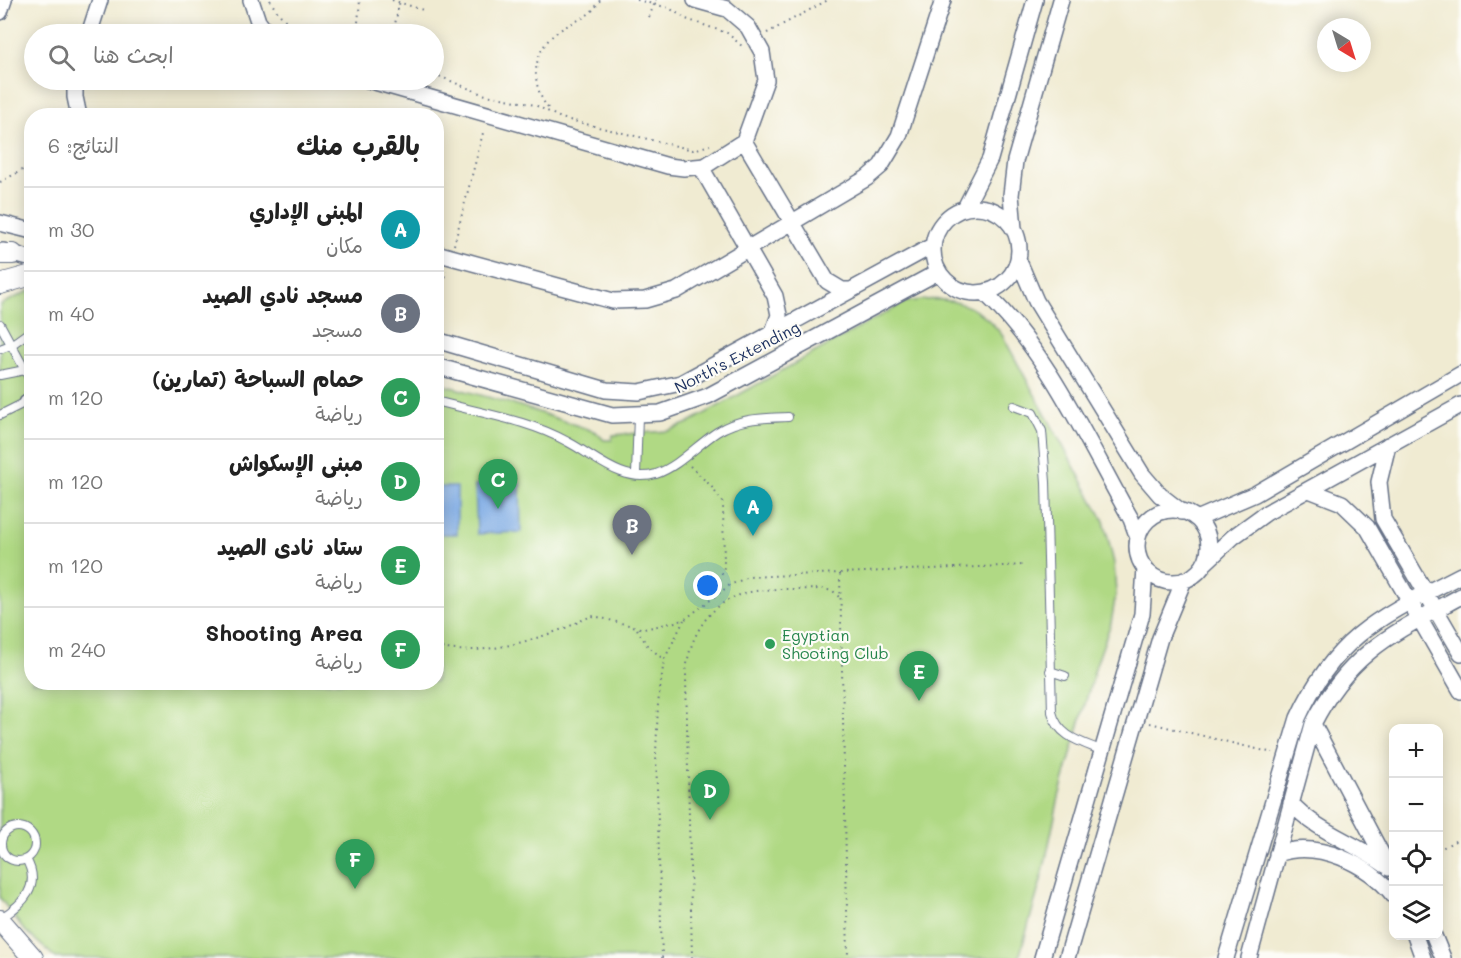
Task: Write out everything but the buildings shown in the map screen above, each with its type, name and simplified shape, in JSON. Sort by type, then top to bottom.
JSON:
[{"type":"street","points":[[0,12],[4,0]]},
{"type":"street","points":[[92,24],[100,0]]},
{"type":"street","points":[[251,0],[260,24]]},
{"type":"street","points":[[403,90],[668,166],[701,167],[744,141],[766,80],[764,59],[748,27],[727,9],[695,0]]},
{"type":"street","points":[[444,255],[613,301],[629,301],[676,291],[867,178],[891,151],[899,136],[943,0]]},
{"type":"street","points":[[965,208],[990,159],[1035,0]]},
{"type":"street","points":[[1014,229],[999,213],[988,208],[965,208],[947,218],[940,226],[932,246],[938,272],[958,290],[975,294],[994,290],[1010,277],[1018,259],[1019,249],[1014,229],[1011,195],[1015,161],[1061,0]]},
{"type":"street","points":[[75,90],[77,108]]},
{"type":"street","points":[[744,141],[827,281],[834,287],[851,290]]},
{"type":"street","points":[[701,167],[778,306],[779,315],[772,334]]},
{"type":"street","points":[[0,223],[24,229]]},
{"type":"street","points":[[444,342],[606,390],[639,392],[681,383],[932,246]]},
{"type":"street","points":[[1018,259],[1036,301],[1142,474],[1160,495],[1182,512],[1197,519],[1208,535],[1209,545],[1204,564]]},
{"type":"street","name":"North's Extending","points":[[444,368],[612,415],[638,416],[676,409],[708,396],[938,272]]},
{"type":"street","points":[[0,284],[24,277]]},
{"type":"street","points":[[985,293],[1025,335],[1131,519],[1138,538],[1140,559],[1145,568],[1162,580],[1184,580],[1199,571],[1233,537],[1266,513],[1461,405]]},
{"type":"street","points":[[1197,519],[1255,494],[1461,374]]},
{"type":"street","points":[[638,416],[639,392]]},
{"type":"street","points":[[1388,445],[1379,482],[1383,519],[1461,653]]},
{"type":"street","points":[[1309,490],[1326,495],[1356,514],[1367,528],[1461,691]]},
{"type":"street","points":[[1138,538],[1143,528],[1160,513],[1182,512]]},
{"type":"street","points":[[1042,958],[1142,614],[1145,568]]},
{"type":"street","points":[[1226,958],[1286,756],[1298,718],[1310,691],[1325,667],[1344,645],[1387,614],[1461,576]]},
{"type":"street","points":[[1067,958],[1160,638],[1184,580]]},
{"type":"street","points":[[1249,958],[1313,724],[1339,679],[1378,643],[1461,596]]},
{"type":"street","points":[[1313,724],[1389,867]]},
{"type":"street","points":[[1103,751],[1125,756]]},
{"type":"street","points":[[1291,803],[1321,828],[1369,853],[1389,869]]},
{"type":"street","points":[[1315,850],[1315,839],[1321,828]]},
{"type":"street","points":[[1277,854],[1289,850],[1315,850],[1355,864],[1372,875],[1389,891]]},
{"type":"street","points":[[2,926],[33,958]]},
{"type":"street","points":[[1416,940],[1423,958]]},
{"type":"street","points":[[1436,940],[1443,958]]},
{"type":"lane","points":[[0,324],[24,368]]},
{"type":"lane","points":[[0,349],[11,345],[24,336]]},
{"type":"lane","points":[[0,375],[24,370]]},
{"type":"lane","points":[[444,403],[543,430],[619,472],[636,475],[656,474],[682,459],[717,432],[734,424],[756,418],[788,417]]},
{"type":"lane","points":[[0,415],[24,405]]},
{"type":"lane","points":[[1014,406],[1033,413],[1042,431],[1046,482],[1052,712],[1057,726],[1071,738],[1103,751]]},
{"type":"lane","points":[[636,475],[638,416]]},
{"type":"lane","points":[[1050,671],[1065,676]]},
{"type":"lane","points":[[24,827],[34,836],[35,849],[26,859],[14,861],[5,854],[1,844],[3,831],[24,827]]},
{"type":"lane","points":[[2,926],[27,898],[33,877],[26,859]]},
{"type":"path","points":[[270,0],[288,24]]},
{"type":"path","points":[[358,24],[360,0]]},
{"type":"path","points":[[392,0],[423,10]]},
{"type":"path","points":[[549,110],[538,91],[536,68],[538,57],[550,38],[591,13],[600,0]]},
{"type":"path","points":[[637,0],[669,8],[686,19],[727,33],[742,46]]},
{"type":"path","points":[[649,17],[656,0]]},
{"type":"path","points":[[756,39],[828,0]]},
{"type":"path","points":[[395,24],[399,1]]},
{"type":"path","points":[[444,78],[482,94],[521,101],[549,110],[561,118],[693,150],[716,144]]},
{"type":"path","points":[[444,255],[488,114]]},
{"type":"path","points":[[0,182],[24,169]]},
{"type":"path","points":[[682,459],[701,475],[723,503],[724,567],[719,583],[708,602]]},
{"type":"path","points":[[444,649],[452,651],[498,647],[568,627],[594,616],[637,629],[684,620],[730,585],[748,576],[1024,565]]},
{"type":"path","points":[[840,574],[848,958]]},
{"type":"path","points":[[692,958],[687,655],[707,618],[721,605],[737,596],[821,589],[833,591],[840,598]]},
{"type":"path","points":[[662,958],[656,754],[664,660],[684,620]]},
{"type":"path","points":[[637,629],[647,645],[664,660]]},
{"type":"path","points":[[1136,719],[1286,756]]},
{"type":"path","points":[[1443,847],[1461,838]]},
{"type":"green space","name":"Egyptian Shooting Club","points":[[24,293],[24,690],[444,690],[444,385],[520,406],[596,432],[604,440],[612,440],[613,435],[668,431],[688,423],[905,302],[947,300],[971,308],[982,315],[1002,335],[1104,521],[1114,563],[1116,593],[1111,623],[1096,665],[1059,797],[1042,877],[1019,958],[56,958],[23,929],[0,898],[0,305]]},
{"type":"water","points":[[520,483],[521,532],[477,534],[475,485]]},
{"type":"water","points":[[444,487],[457,487],[457,534],[444,534]]},
{"type":"place","name":"حمام السباحة (تمارين)","points":[[498,509]]},
{"type":"place","name":"المبنى الإداري","points":[[753,536]]},
{"type":"place","name":"مسجد نادي الصيد","points":[[632,555]]},
{"type":"place","name":"Egyptian Shooting Club","points":[[770,644]]},
{"type":"place","name":"ستاد نادى الصيد","points":[[919,701]]},
{"type":"place","name":"مبنى الإسكواش","points":[[710,820]]},
{"type":"place","name":"Shooting Area","points":[[355,889]]}]
